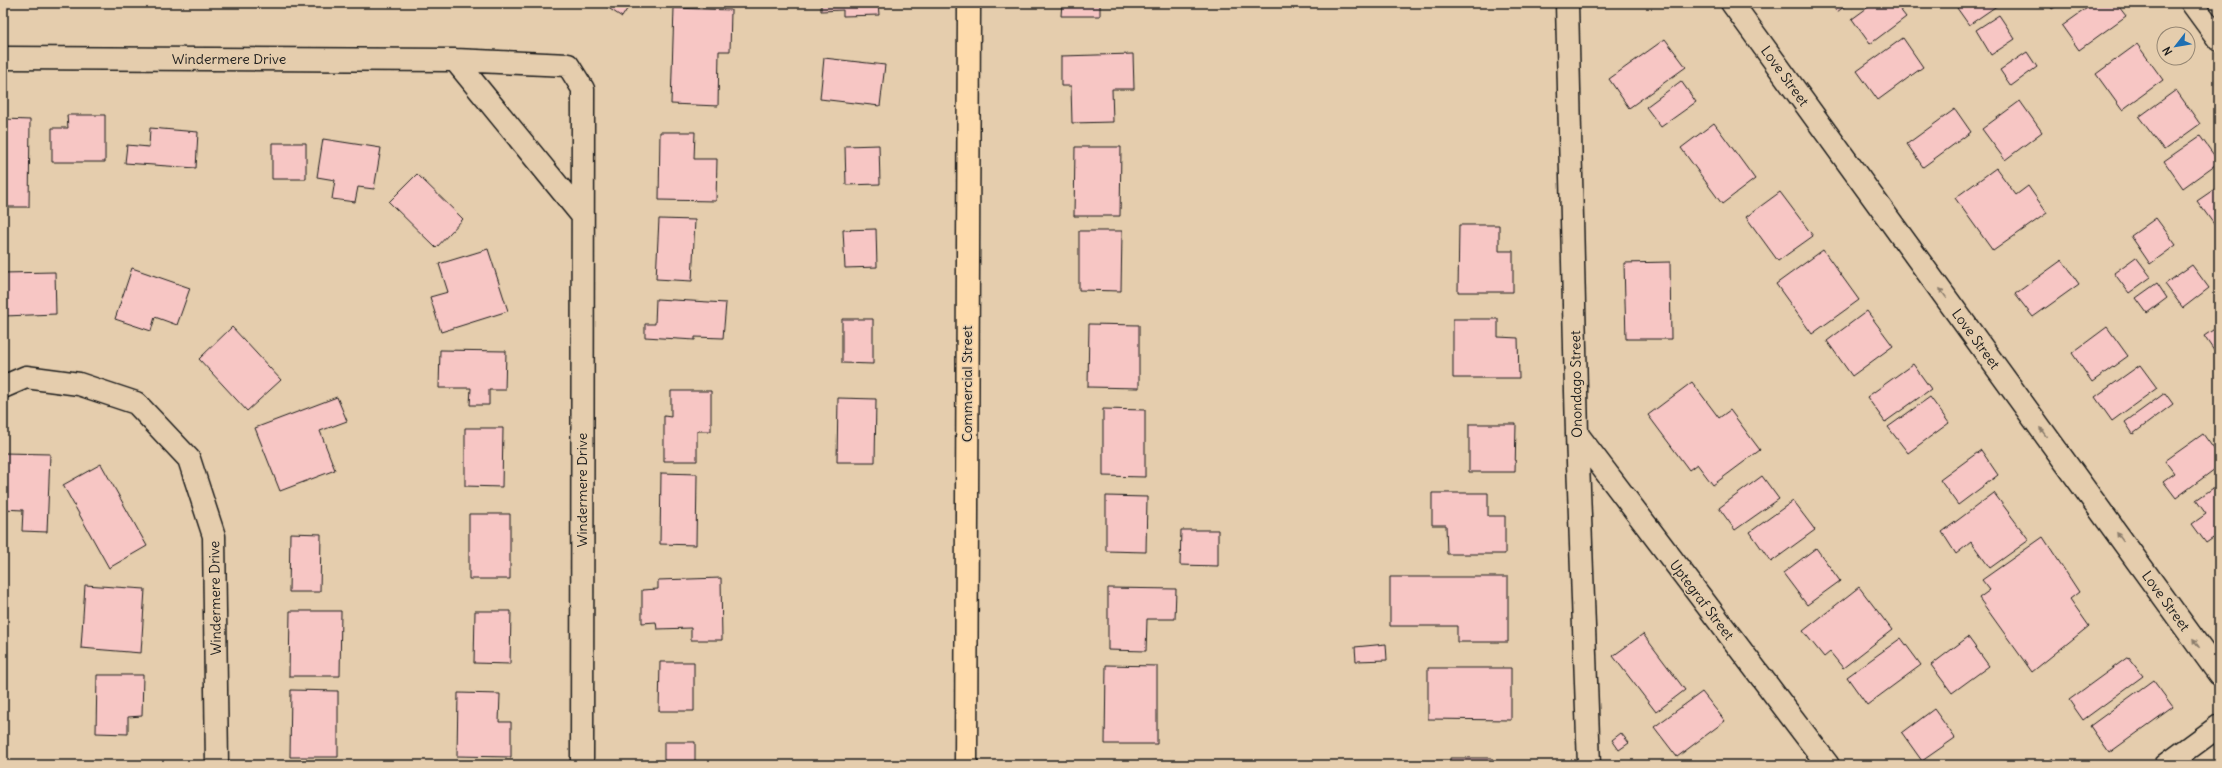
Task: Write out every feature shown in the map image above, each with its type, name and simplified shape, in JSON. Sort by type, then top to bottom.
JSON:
[{"type":"main road","name":"Commercial Street","points":[[966,765],[969,3]]},
{"type":"street","name":"Onondago Street","points":[[1567,3],[1577,434],[1588,765]]},
{"type":"street","name":"Love Street","points":[[1732,3],[2219,674]]},
{"type":"street","points":[[2192,3],[2219,40]]},
{"type":"street","name":"Windermere Drive","points":[[3,58],[455,60],[568,65],[583,89],[581,214],[582,765]]},
{"type":"street","points":[[455,60],[581,214]]},
{"type":"street","name":"Windermere Drive","points":[[3,387],[26,377],[79,384],[136,403],[188,459],[214,536],[217,765]]},
{"type":"street","name":"Uptegraf Street","points":[[1577,434],[1828,765]]},
{"type":"street","points":[[2166,765],[2219,726]]},
{"type":"building","points":[[601,3],[631,3],[622,17]]},
{"type":"building","points":[[821,3],[878,3],[879,15],[843,16],[843,10],[821,11]]},
{"type":"building","points":[[1062,3],[1100,3],[1100,16],[1061,16]]},
{"type":"building","points":[[1830,3],[1849,3],[1837,12]]},
{"type":"building","points":[[1874,3],[1895,3],[1906,17],[1870,44],[1852,19]]},
{"type":"building","points":[[1964,3],[1996,3],[1998,5],[1969,25],[1957,8]]},
{"type":"building","points":[[2048,3],[2061,3],[2052,9]]},
{"type":"building","points":[[2094,3],[2116,3],[2126,16],[2079,50],[2062,26]]},
{"type":"building","points":[[674,8],[731,10],[730,51],[719,51],[718,106],[671,104]]},
{"type":"building","points":[[1999,15],[2015,39],[1991,55],[1976,30]]},
{"type":"building","points":[[1903,38],[1923,67],[1878,100],[1857,71]]},
{"type":"building","points":[[1665,39],[1686,67],[1629,108],[1609,79]]},
{"type":"building","points":[[2137,44],[2163,80],[2122,110],[2096,74]]},
{"type":"building","points":[[2027,52],[2037,67],[2011,86],[2000,70]]},
{"type":"building","points":[[1133,54],[1134,89],[1112,89],[1113,122],[1072,123],[1071,86],[1061,86],[1061,56]]},
{"type":"building","points":[[824,58],[885,65],[880,106],[820,99]]},
{"type":"building","points":[[1681,81],[1696,102],[1661,127],[1646,107]]},
{"type":"building","points":[[2176,90],[2200,124],[2164,150],[2139,117]]},
{"type":"building","points":[[2020,101],[2042,132],[2005,160],[1982,129]]},
{"type":"building","points":[[1955,109],[1971,132],[1923,167],[1907,144]]},
{"type":"building","points":[[67,115],[105,115],[105,162],[52,162],[52,128],[68,128]]},
{"type":"building","points":[[3,119],[30,120],[29,207],[3,207]]},
{"type":"building","points":[[1714,123],[1755,179],[1722,204],[1681,148]]},
{"type":"building","points":[[150,128],[198,132],[196,168],[125,163],[127,145],[149,147]]},
{"type":"building","points":[[660,132],[695,132],[694,159],[717,159],[716,201],[659,200]]},
{"type":"building","points":[[2200,136],[2219,162],[2183,188],[2164,161]]},
{"type":"building","points":[[323,139],[381,148],[374,189],[358,187],[355,202],[332,199],[335,180],[317,177]]},
{"type":"building","points":[[272,143],[306,143],[306,179],[272,179]]},
{"type":"building","points":[[879,145],[880,184],[846,185],[845,146]]},
{"type":"building","points":[[1075,147],[1121,147],[1120,216],[1074,216]]},
{"type":"building","points":[[1996,168],[2016,195],[2028,186],[2047,213],[1993,251],[1955,198]]},
{"type":"building","points":[[417,174],[463,219],[436,248],[389,202]]},
{"type":"building","points":[[2219,186],[2219,231],[2197,201]]},
{"type":"building","points":[[1780,192],[1813,236],[1778,261],[1746,217]]},
{"type":"building","points":[[2156,218],[2176,245],[2150,264],[2131,236]]},
{"type":"building","points":[[659,219],[695,220],[692,281],[656,279]]},
{"type":"building","points":[[1459,225],[1499,225],[1499,251],[1513,251],[1513,292],[1458,292]]},
{"type":"building","points":[[876,229],[877,267],[845,268],[843,230]]},
{"type":"building","points":[[1079,231],[1122,231],[1121,291],[1079,290]]},
{"type":"building","points":[[488,249],[508,311],[441,332],[430,297],[448,292],[439,264]]},
{"type":"building","points":[[1823,250],[1859,300],[1812,334],[1776,284]]},
{"type":"building","points":[[2136,257],[2151,277],[2129,293],[2114,273]]},
{"type":"building","points":[[2062,260],[2079,284],[2033,317],[2015,294]]},
{"type":"building","points":[[1670,262],[1671,339],[1626,339],[1624,263]]},
{"type":"building","points":[[2192,265],[2209,288],[2183,308],[2165,284]]},
{"type":"building","points":[[132,268],[190,288],[177,325],[155,317],[151,331],[115,319]]},
{"type":"building","points":[[55,272],[56,314],[4,316],[3,273]]},
{"type":"building","points":[[2157,283],[2167,298],[2147,313],[2136,298]]},
{"type":"building","points":[[656,299],[726,303],[723,338],[695,337],[695,340],[645,337],[645,324],[655,324]]},
{"type":"building","points":[[1867,311],[1893,346],[1852,376],[1827,341]]},
{"type":"building","points":[[842,319],[873,319],[873,364],[842,363]]},
{"type":"building","points":[[1453,319],[1498,319],[1498,337],[1518,338],[1519,378],[1453,378]]},
{"type":"building","points":[[1089,324],[1139,325],[1139,388],[1088,387]]},
{"type":"building","points":[[2219,326],[2219,358],[2204,336]]},
{"type":"building","points":[[232,327],[281,380],[247,411],[199,359]]},
{"type":"building","points":[[2107,327],[2128,356],[2092,382],[2072,353]]},
{"type":"building","points":[[440,350],[506,351],[505,390],[489,390],[489,405],[470,405],[471,388],[439,388]]},
{"type":"building","points":[[1913,364],[1931,389],[1885,422],[1867,397]]},
{"type":"building","points":[[2140,365],[2157,388],[2112,421],[2095,397]]},
{"type":"building","points":[[1692,382],[1719,418],[1730,410],[1760,450],[1713,485],[1697,464],[1689,470],[1648,415]]},
{"type":"building","points":[[671,391],[711,391],[711,431],[697,431],[697,461],[664,461],[664,416],[671,417]]},
{"type":"building","points":[[2165,393],[2173,404],[2133,434],[2125,422]]},
{"type":"building","points":[[337,397],[347,421],[320,431],[335,470],[280,491],[255,428]]},
{"type":"building","points":[[1930,397],[1949,423],[1908,453],[1888,427]]},
{"type":"building","points":[[838,398],[876,399],[875,462],[837,462]]},
{"type":"building","points":[[1103,409],[1145,410],[1145,477],[1103,476]]},
{"type":"building","points":[[1469,424],[1516,424],[1515,472],[1469,472]]},
{"type":"building","points":[[465,428],[503,428],[502,487],[465,486]]},
{"type":"building","points":[[2203,434],[2219,456],[2219,466],[2176,498],[2163,481],[2174,473],[2165,461]]},
{"type":"building","points":[[1981,450],[1998,475],[1958,505],[1940,480]]},
{"type":"building","points":[[3,453],[50,454],[47,532],[22,531],[23,510],[3,509]]},
{"type":"building","points":[[101,464],[147,546],[109,568],[63,485]]},
{"type":"building","points":[[661,473],[697,474],[696,545],[660,544]]},
{"type":"building","points":[[1762,476],[1779,499],[1735,530],[1719,508]]},
{"type":"building","points":[[2219,484],[2219,534],[2206,543],[2192,524],[2206,514],[2196,500]]},
{"type":"building","points":[[1432,493],[1488,493],[1488,516],[1505,516],[1505,554],[1447,554],[1446,525],[1432,525]]},
{"type":"building","points":[[1994,493],[2029,540],[1990,568],[1971,542],[1956,554],[1942,532]]},
{"type":"building","points":[[1106,496],[1147,497],[1146,552],[1106,551]]},
{"type":"building","points":[[1793,501],[1815,530],[1771,562],[1750,532]]},
{"type":"building","points":[[469,514],[510,514],[510,579],[469,579]]},
{"type":"building","points":[[1181,530],[1218,530],[1218,566],[1180,565]]},
{"type":"building","points":[[290,533],[321,534],[320,592],[289,592]]},
{"type":"building","points":[[2043,537],[2079,592],[2070,599],[2089,626],[2032,672],[1979,598],[1990,590],[1982,580]]},
{"type":"building","points":[[1816,548],[1840,581],[1807,605],[1783,573]]},
{"type":"building","points":[[1390,577],[1508,577],[1508,642],[1457,642],[1457,626],[1390,626]]},
{"type":"building","points":[[721,578],[722,640],[691,640],[691,628],[657,629],[656,622],[642,623],[642,590],[658,589],[658,580]]},
{"type":"building","points":[[85,585],[145,589],[141,653],[81,648]]},
{"type":"building","points":[[1859,587],[1892,630],[1843,668],[1830,652],[1824,657],[1803,631]]},
{"type":"building","points":[[1108,588],[1176,589],[1175,619],[1147,619],[1146,651],[1108,650]]},
{"type":"building","points":[[290,611],[341,611],[340,676],[289,676]]},
{"type":"building","points":[[475,611],[511,611],[510,664],[474,663]]},
{"type":"building","points":[[1643,634],[1685,690],[1656,712],[1613,656]]},
{"type":"building","points":[[1968,637],[1989,666],[1952,693],[1931,665]]},
{"type":"building","points":[[1901,638],[1921,665],[1867,705],[1847,677]]},
{"type":"building","points":[[1386,644],[1387,660],[1356,661],[1355,647]]},
{"type":"building","points":[[2128,657],[2143,676],[2083,720],[2069,700]]},
{"type":"building","points":[[660,662],[694,662],[694,711],[659,711]]},
{"type":"building","points":[[1106,665],[1157,666],[1157,744],[1105,744]]},
{"type":"building","points":[[1428,668],[1511,668],[1511,720],[1428,719]]},
{"type":"building","points":[[97,675],[143,675],[142,716],[128,717],[128,734],[96,733]]},
{"type":"building","points":[[2153,680],[2173,707],[2109,753],[2090,726]]},
{"type":"building","points":[[291,690],[338,691],[338,757],[290,757]]},
{"type":"building","points":[[1702,692],[1725,721],[1677,757],[1654,727]]},
{"type":"building","points":[[458,693],[500,694],[499,722],[511,722],[511,757],[457,756]]},
{"type":"building","points":[[1934,709],[1955,738],[1922,761],[1902,733]]},
{"type":"building","points":[[1621,733],[1629,743],[1619,750],[1612,740]]},
{"type":"building","points":[[664,742],[695,742],[695,765],[664,765]]},
{"type":"building","points":[[1450,758],[1492,758],[1492,765],[1450,765]]},
{"type":"building","points":[[2052,758],[2057,765],[2043,765]]},
{"type":"building","points":[[1120,762],[1166,763],[1166,765],[1120,765]]},
{"type":"building","points":[[91,763],[146,763],[146,765],[91,765]]}]
